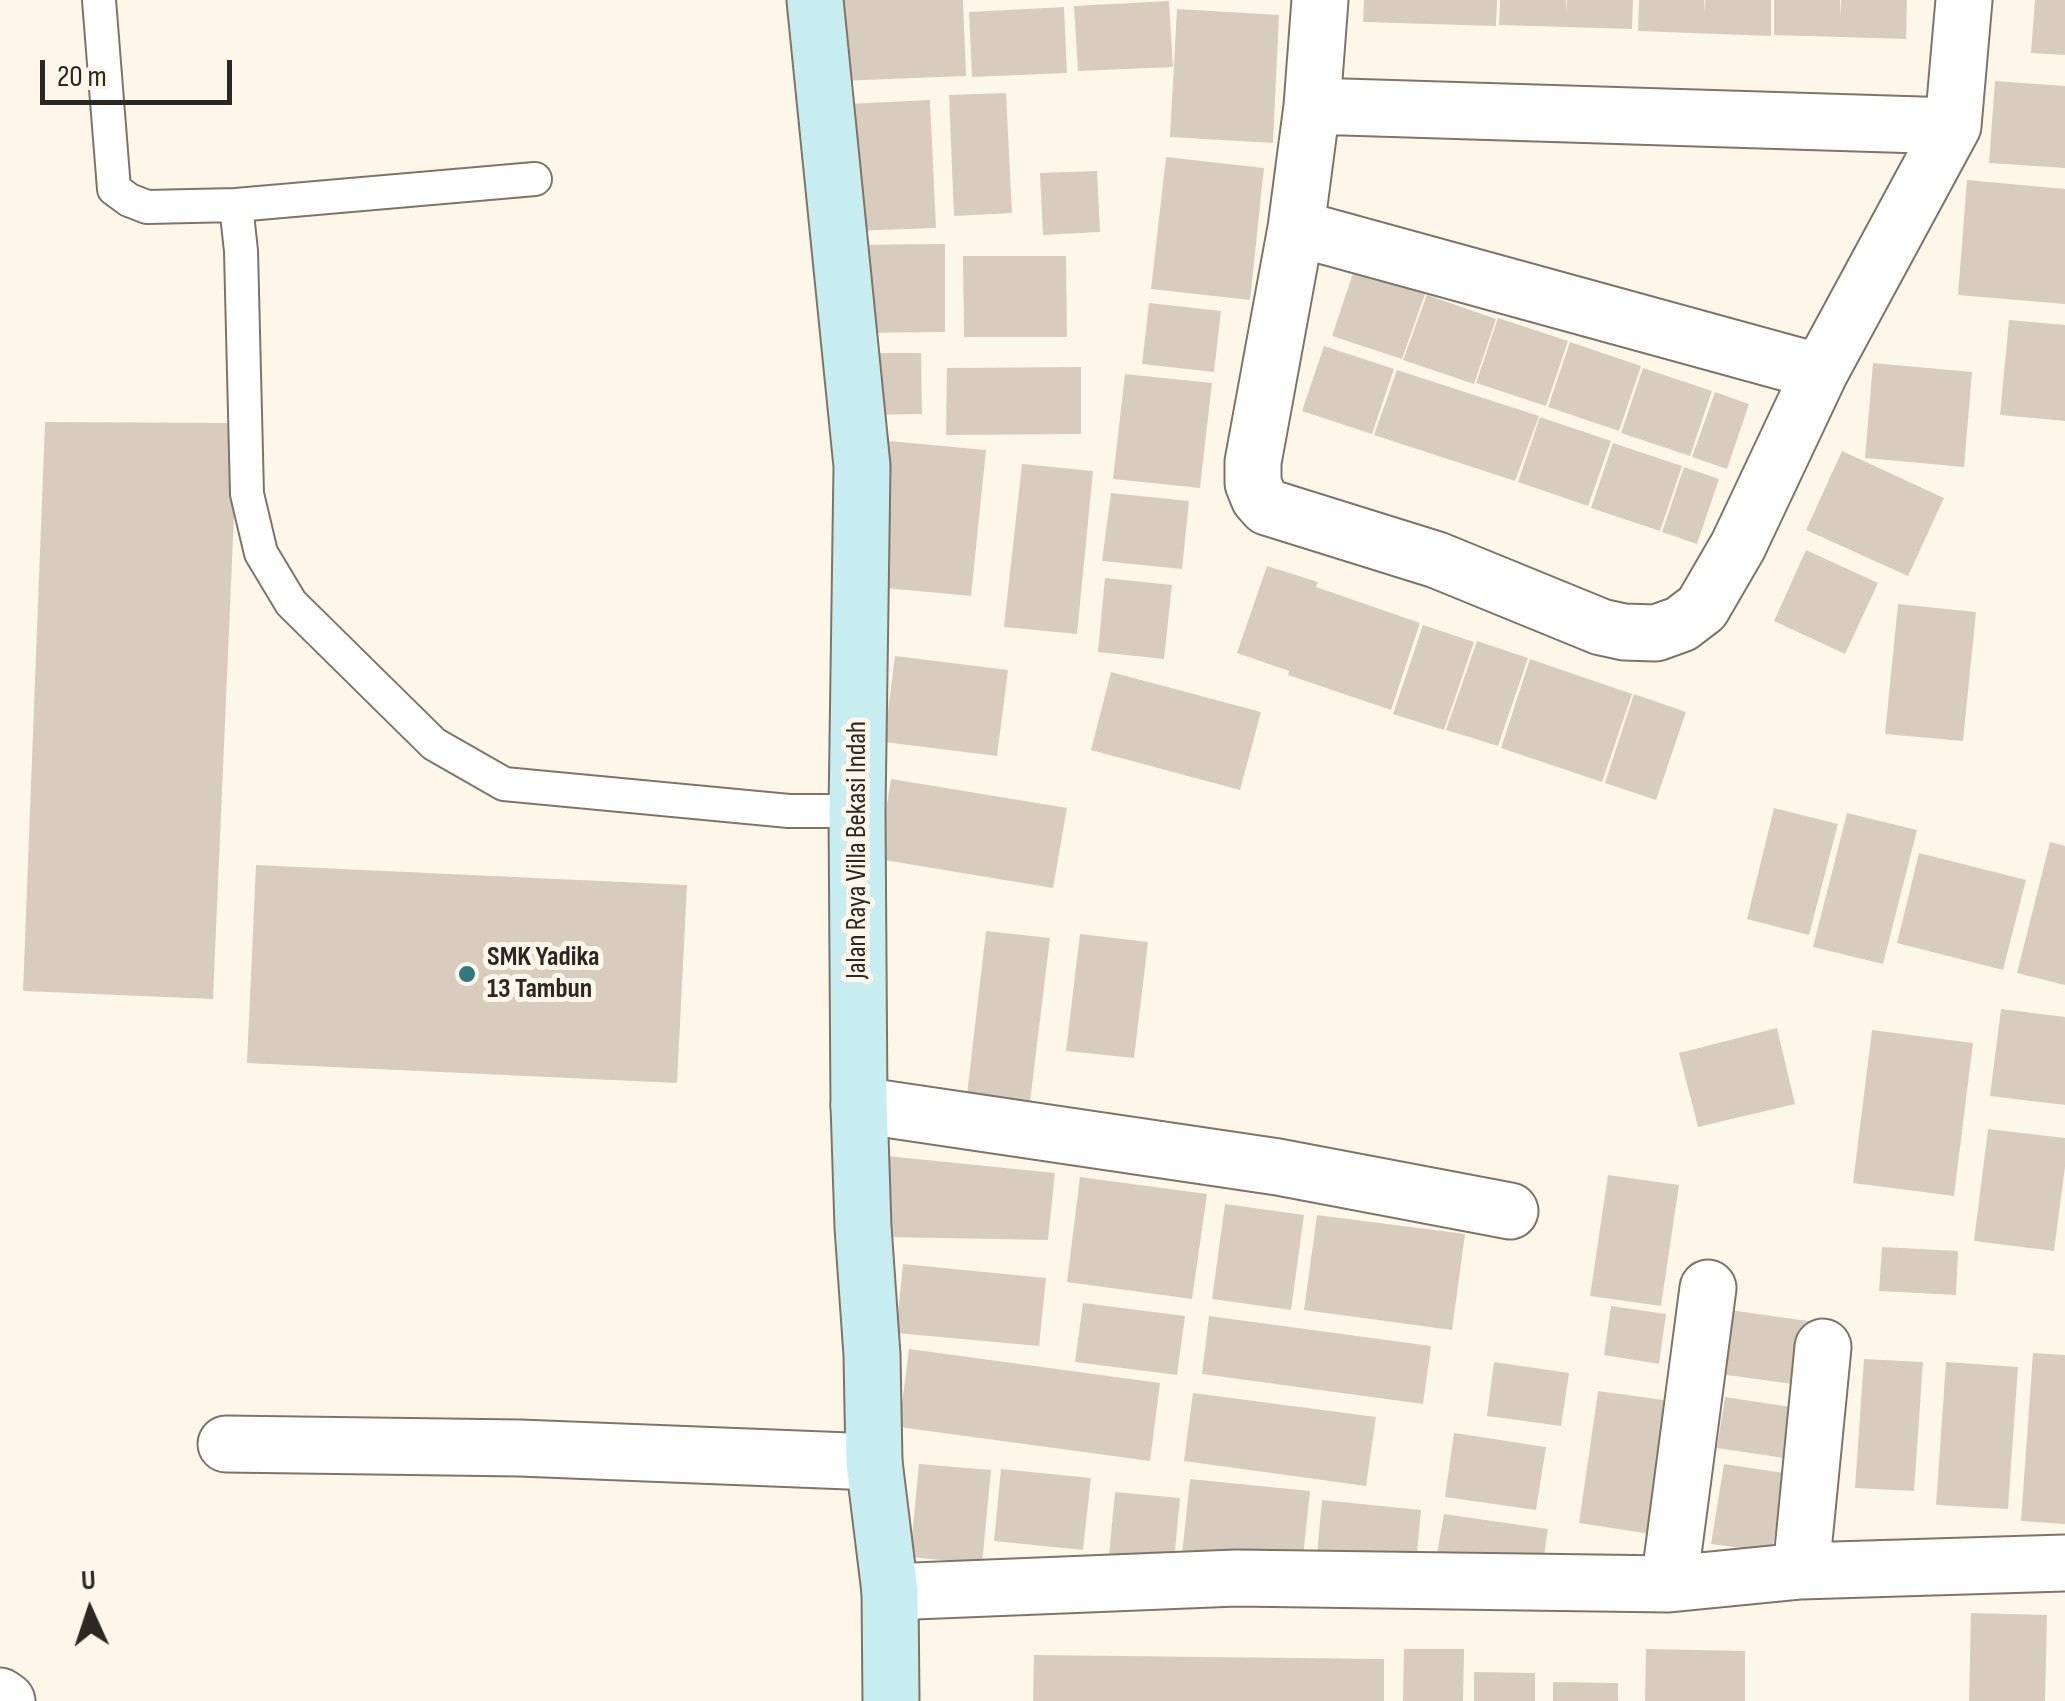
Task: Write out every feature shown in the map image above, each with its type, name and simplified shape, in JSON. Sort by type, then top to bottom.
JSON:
[{"type":"main road","name":"Jalan Raya Villa Bekasi Indah","points":[[815,0],[862,466],[857,811],[859,1105],[874,1462],[890,1592],[891,1701]]},
{"type":"street","points":[[1320,0],[1312,106],[1296,228],[1253,462],[1253,483],[1259,498],[1267,507],[1438,560],[1601,627],[1624,632],[1656,632],[1681,624],[1702,608],[1738,546],[1820,372],[1952,126],[1964,0]]},
{"type":"street","points":[[1312,106],[1952,126]]},
{"type":"street","points":[[1296,228],[1820,372]]},
{"type":"street","points":[[859,1105],[1278,1168],[1510,1211]]},
{"type":"street","points":[[1669,1584],[1708,1288]]},
{"type":"street","points":[[1801,1571],[1824,1347]]},
{"type":"street","points":[[226,1444],[520,1448],[874,1462]]},
{"type":"street","points":[[890,1592],[1236,1578],[1669,1584],[1801,1571],[2065,1563]]},
{"type":"street","points":[[0,1696],[7,1701]]},
{"type":"lane","points":[[99,0],[114,189],[129,200],[147,207],[236,205],[535,180]]},
{"type":"lane","points":[[236,205],[241,251],[247,494],[261,553],[291,603],[434,744],[504,784],[789,811],[857,811]]},
{"type":"building","points":[[963,0],[966,76],[838,81],[834,1]]},
{"type":"building","points":[[1364,0],[1497,0],[1496,26],[1363,22]]},
{"type":"building","points":[[1500,0],[1566,0],[1567,13],[1567,0],[1633,0],[1632,29],[1499,25]]},
{"type":"building","points":[[1639,0],[1704,0],[1705,14],[1705,0],[1771,0],[1771,36],[1638,31]]},
{"type":"building","points":[[1774,0],[1840,0],[1841,18],[1841,0],[1907,0],[1906,39],[1774,35]]},
{"type":"building","points":[[2035,0],[2065,0],[2065,55],[2031,53]]},
{"type":"building","points":[[1169,1],[1173,67],[1078,71],[1074,6]]},
{"type":"building","points":[[1064,7],[1067,73],[972,77],[969,12]]},
{"type":"building","points":[[1177,9],[1279,15],[1273,143],[1170,137]]},
{"type":"building","points":[[1995,81],[2065,86],[2065,168],[1989,163]]},
{"type":"building","points":[[1006,93],[1012,213],[954,216],[949,95]]},
{"type":"building","points":[[930,100],[936,228],[852,231],[847,104]]},
{"type":"building","points":[[1166,157],[1264,168],[1250,300],[1151,289]]},
{"type":"building","points":[[1097,171],[1100,232],[1043,235],[1040,173]]},
{"type":"building","points":[[1967,180],[2065,189],[2065,304],[1958,295]]},
{"type":"building","points":[[945,244],[945,332],[849,333],[849,245]]},
{"type":"building","points":[[963,256],[1066,256],[1067,337],[964,337]]},
{"type":"building","points":[[1354,270],[1425,294],[1402,359],[1332,336]]},
{"type":"building","points":[[1427,295],[1496,319],[1474,384],[1403,360]]},
{"type":"building","points":[[1149,303],[1221,311],[1214,372],[1142,364]]},
{"type":"building","points":[[1498,318],[1568,341],[1546,406],[1476,383]]},
{"type":"building","points":[[2009,320],[2065,325],[2065,421],[2000,415]]},
{"type":"building","points":[[1570,342],[1641,366],[1619,431],[1548,407]]},
{"type":"building","points":[[1324,346],[1394,369],[1372,434],[1302,411]]},
{"type":"building","points":[[864,353],[921,353],[922,414],[864,415]]},
{"type":"building","points":[[1873,363],[1972,372],[1964,467],[1865,458]]},
{"type":"building","points":[[1081,367],[1081,434],[946,435],[947,368]]},
{"type":"building","points":[[1643,368],[1712,391],[1690,456],[1621,433]]},
{"type":"building","points":[[1397,370],[1539,416],[1515,481],[1374,435]]},
{"type":"building","points":[[1125,374],[1212,383],[1200,488],[1113,479]]},
{"type":"building","points":[[1715,392],[1749,404],[1727,469],[1692,457]]},
{"type":"building","points":[[1540,417],[1611,441],[1588,506],[1518,482]]},
{"type":"building","points":[[45,422],[238,423],[213,999],[23,991]]},
{"type":"building","points":[[889,441],[986,450],[971,596],[874,587]]},
{"type":"building","points":[[1613,443],[1682,466],[1660,531],[1591,508]]},
{"type":"building","points":[[1842,451],[1944,498],[1908,576],[1806,530]]},
{"type":"building","points":[[1022,464],[1093,471],[1077,634],[1004,627]]},
{"type":"building","points":[[1684,467],[1719,479],[1697,544],[1662,532]]},
{"type":"building","points":[[1111,493],[1189,501],[1182,569],[1102,561]]},
{"type":"building","points":[[1806,550],[1878,583],[1845,654],[1774,621]]},
{"type":"building","points":[[1267,566],[1420,623],[1391,710],[1237,653]]},
{"type":"building","points":[[1105,578],[1172,585],[1164,659],[1098,652]]},
{"type":"building","points":[[1898,604],[1976,612],[1963,741],[1885,734]]},
{"type":"building","points":[[1423,625],[1474,642],[1444,730],[1393,714]]},
{"type":"building","points":[[1477,641],[1528,658],[1498,746],[1446,730]]},
{"type":"building","points":[[895,656],[1008,670],[997,756],[884,742]]},
{"type":"building","points":[[1530,659],[1632,694],[1602,782],[1501,748]]},
{"type":"building","points":[[1111,672],[1261,712],[1240,790],[1091,750]]},
{"type":"building","points":[[1634,694],[1686,712],[1656,800],[1605,783]]},
{"type":"building","points":[[891,779],[1067,808],[1053,888],[878,859]]},
{"type":"building","points":[[1774,808],[1838,824],[1809,935],[1747,919]]},
{"type":"building","points":[[1847,813],[1917,830],[1883,964],[1813,947]]},
{"type":"building","points":[[2050,842],[2065,846],[2065,985],[2017,973]]},
{"type":"building","points":[[1919,853],[2026,880],[2003,970],[1897,943]]},
{"type":"building","name":"SMK Yadika 13 Tambun","points":[[256,865],[687,885],[677,1083],[247,1063]]},
{"type":"building","points":[[986,931],[1050,938],[1029,1110],[966,1103]]},
{"type":"building","points":[[1080,934],[1148,942],[1134,1058],[1066,1051]]},
{"type":"building","points":[[2001,1009],[2065,1017],[2065,1105],[1990,1096]]},
{"type":"building","points":[[1777,1028],[1795,1104],[1698,1127],[1679,1053]]},
{"type":"building","points":[[1872,1030],[1973,1043],[1954,1196],[1853,1183]]},
{"type":"building","points":[[1988,1129],[2065,1138],[2054,1251],[1974,1241]]},
{"type":"building","points":[[887,1156],[1055,1173],[1048,1240],[885,1237]]},
{"type":"building","points":[[1608,1175],[1679,1185],[1661,1306],[1590,1296]]},
{"type":"building","points":[[1080,1177],[1207,1194],[1192,1299],[1067,1282]]},
{"type":"building","points":[[1225,1204],[1304,1215],[1291,1310],[1212,1299]]},
{"type":"building","points":[[1317,1215],[1465,1234],[1452,1330],[1304,1310]]},
{"type":"building","points":[[1882,1247],[1958,1251],[1956,1295],[1879,1291]]},
{"type":"building","points":[[903,1264],[1046,1278],[1039,1346],[896,1333]]},
{"type":"building","points":[[1083,1303],[1185,1316],[1177,1375],[1075,1362]]},
{"type":"building","points":[[1611,1306],[1666,1314],[1659,1364],[1604,1355]]},
{"type":"building","points":[[1730,1310],[1808,1321],[1799,1385],[1720,1374]]},
{"type":"building","points":[[1209,1316],[1431,1346],[1423,1404],[1202,1374]]},
{"type":"building","points":[[909,1349],[1160,1383],[1150,1461],[899,1427]]},
{"type":"building","points":[[2033,1353],[2065,1355],[2065,1524],[2021,1521]]},
{"type":"building","points":[[1864,1359],[1923,1362],[1914,1491],[1855,1488]]},
{"type":"building","points":[[1494,1362],[1569,1373],[1561,1426],[1487,1416]]},
{"type":"building","points":[[1946,1362],[2018,1367],[2008,1509],[1936,1505]]},
{"type":"building","points":[[1598,1391],[1671,1401],[1651,1534],[1579,1523]]},
{"type":"building","points":[[1193,1393],[1376,1417],[1366,1486],[1184,1461]]},
{"type":"building","points":[[1725,1397],[1804,1409],[1797,1460],[1717,1448]]},
{"type":"building","points":[[1454,1433],[1546,1447],[1536,1510],[1445,1497]]},
{"type":"building","points":[[919,1464],[991,1470],[982,1564],[910,1557]]},
{"type":"building","points":[[1724,1464],[1784,1473],[1772,1552],[1711,1544]]},
{"type":"building","points":[[1001,1469],[1091,1478],[1083,1550],[994,1541]]},
{"type":"building","points":[[1190,1479],[1310,1491],[1302,1567],[1182,1555]]},
{"type":"building","points":[[1115,1492],[1180,1498],[1174,1561],[1109,1555]]},
{"type":"building","points":[[1322,1500],[1421,1510],[1415,1575],[1316,1565]]},
{"type":"building","points":[[1444,1514],[1548,1529],[1541,1575],[1436,1559]]},
{"type":"building","points":[[1971,1613],[2047,1615],[2045,1701],[1969,1701]]},
{"type":"building","points":[[1404,1649],[1464,1649],[1463,1701],[1403,1701]]},
{"type":"building","points":[[1646,1649],[1745,1651],[1745,1701],[1645,1701]]},
{"type":"building","points":[[1034,1655],[1384,1659],[1384,1701],[1033,1701]]},
{"type":"building","points":[[1474,1672],[1535,1673],[1535,1701],[1474,1701]]},
{"type":"building","points":[[1553,1682],[1618,1683],[1618,1701],[1553,1701]]},
{"type":"place","name":"SMK Yadika 13 Tambun","points":[[467,974]]}]
